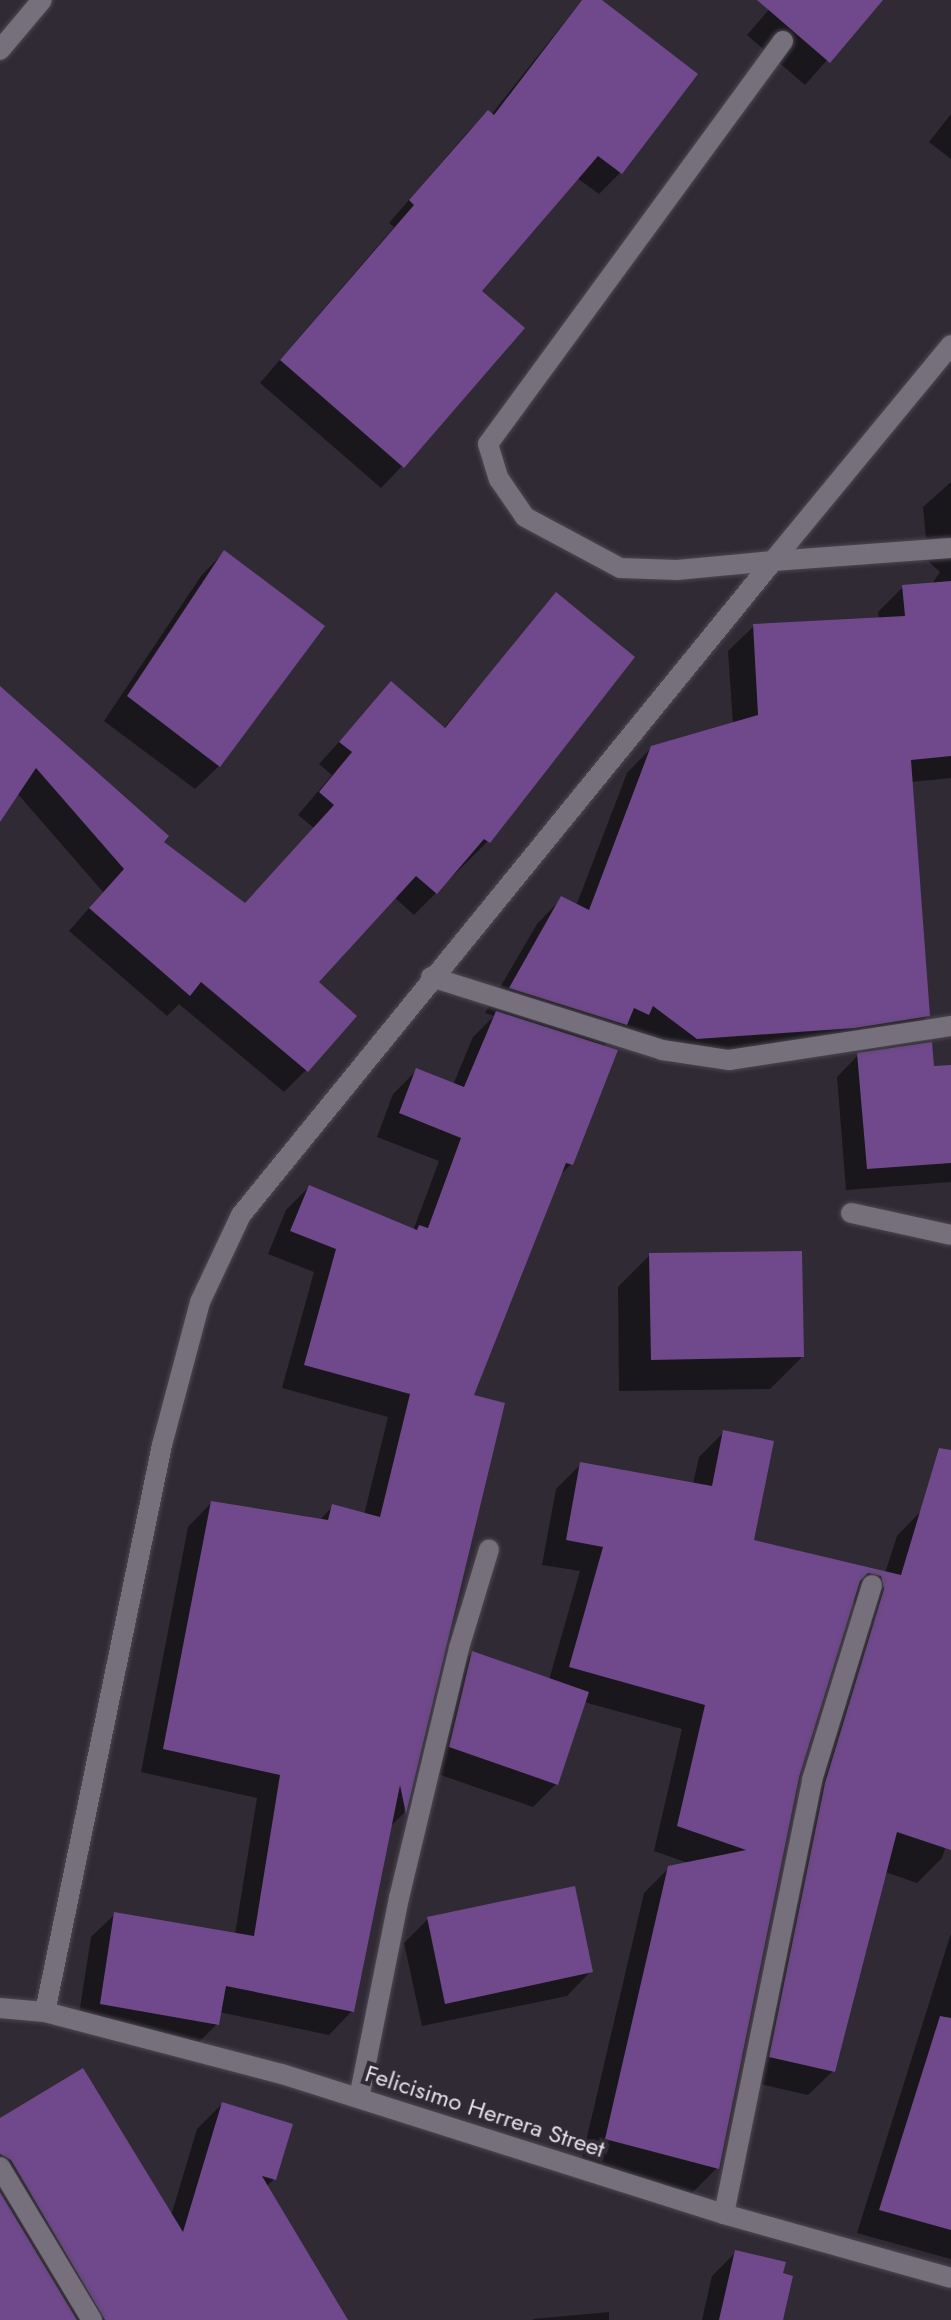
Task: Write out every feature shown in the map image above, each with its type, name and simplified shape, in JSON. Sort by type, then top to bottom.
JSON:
[{"type":"street","points":[[0,50],[42,0]]},
{"type":"street","points":[[783,41],[488,444],[499,479],[525,517],[620,568],[677,570],[951,548]]},
{"type":"street","points":[[45,2012],[162,1445],[200,1302],[241,1215],[431,977],[951,345]]},
{"type":"street","points":[[431,977],[662,1050],[729,1060],[951,1026]]},
{"type":"street","points":[[851,1213],[951,1235]]},
{"type":"street","points":[[359,2098],[403,1883],[459,1648],[489,1549]]},
{"type":"street","points":[[724,2214],[812,1780],[872,1585]]},
{"type":"street","name":"Felicisimo Herrera Street","points":[[0,2008],[45,2012],[359,2098],[724,2214],[951,2278]]},
{"type":"street","points":[[0,2167],[92,2320]]},
{"type":"building","points":[[582,0],[602,0],[698,74],[622,174],[598,156],[482,291],[525,328],[404,468],[280,360],[414,205],[409,200],[488,110],[494,115]]},
{"type":"building","points":[[757,0],[883,0],[830,63]]},
{"type":"building","points":[[224,550],[325,626],[220,767],[127,696]]},
{"type":"building","points":[[951,581],[951,756],[911,760],[930,1016],[855,1028],[697,1039],[653,1006],[649,1015],[634,1008],[627,1025],[509,988],[561,896],[589,910],[651,746],[758,715],[753,624],[905,616],[902,585]]},
{"type":"building","points":[[556,592],[635,657],[490,843],[484,839],[437,894],[416,876],[319,982],[357,1016],[308,1072],[201,982],[190,996],[89,908],[124,869],[36,768],[0,822],[0,686],[169,836],[164,842],[245,903],[334,805],[319,792],[352,752],[339,742],[391,681],[445,728]]},
{"type":"building","points":[[496,1011],[618,1050],[573,1165],[566,1163],[474,1395],[505,1403],[406,1814],[400,1785],[354,2012],[226,1986],[219,2025],[100,2004],[114,1912],[254,1936],[280,1775],[163,1749],[211,1501],[328,1520],[332,1504],[380,1517],[410,1394],[304,1365],[336,1249],[290,1231],[309,1185],[417,1230],[419,1225],[428,1228],[461,1138],[399,1113],[416,1068],[464,1087]]},
{"type":"building","points":[[932,1042],[934,1066],[951,1065],[951,1163],[867,1169],[857,1053]]},
{"type":"building","points":[[802,1251],[804,1357],[651,1360],[649,1253]]},
{"type":"building","points":[[723,1430],[774,1441],[754,1540],[901,1575],[939,1448],[951,1450],[951,1850],[897,1832],[835,2072],[769,2057],[825,1783],[884,1589],[881,1576],[868,1573],[860,1581],[799,1777],[719,2169],[605,2139],[668,1866],[746,1850],[677,1826],[705,1705],[569,1667],[603,1547],[566,1540],[580,1462],[712,1486]]},
{"type":"building","points":[[472,1651],[589,1692],[558,1785],[449,1747]]},
{"type":"building","points":[[575,1886],[593,1972],[445,2004],[427,1917]]},
{"type":"building","points":[[940,2016],[951,2018],[951,2230],[879,2210]]},
{"type":"building","points":[[83,2068],[183,2232],[222,2102],[293,2124],[276,2180],[262,2176],[348,2320],[105,2320],[11,2160],[0,2154],[0,2118]]},
{"type":"building","points":[[0,2192],[77,2320],[0,2320]]},
{"type":"building","points":[[735,2250],[786,2262],[783,2273],[793,2276],[783,2320],[719,2320]]}]
